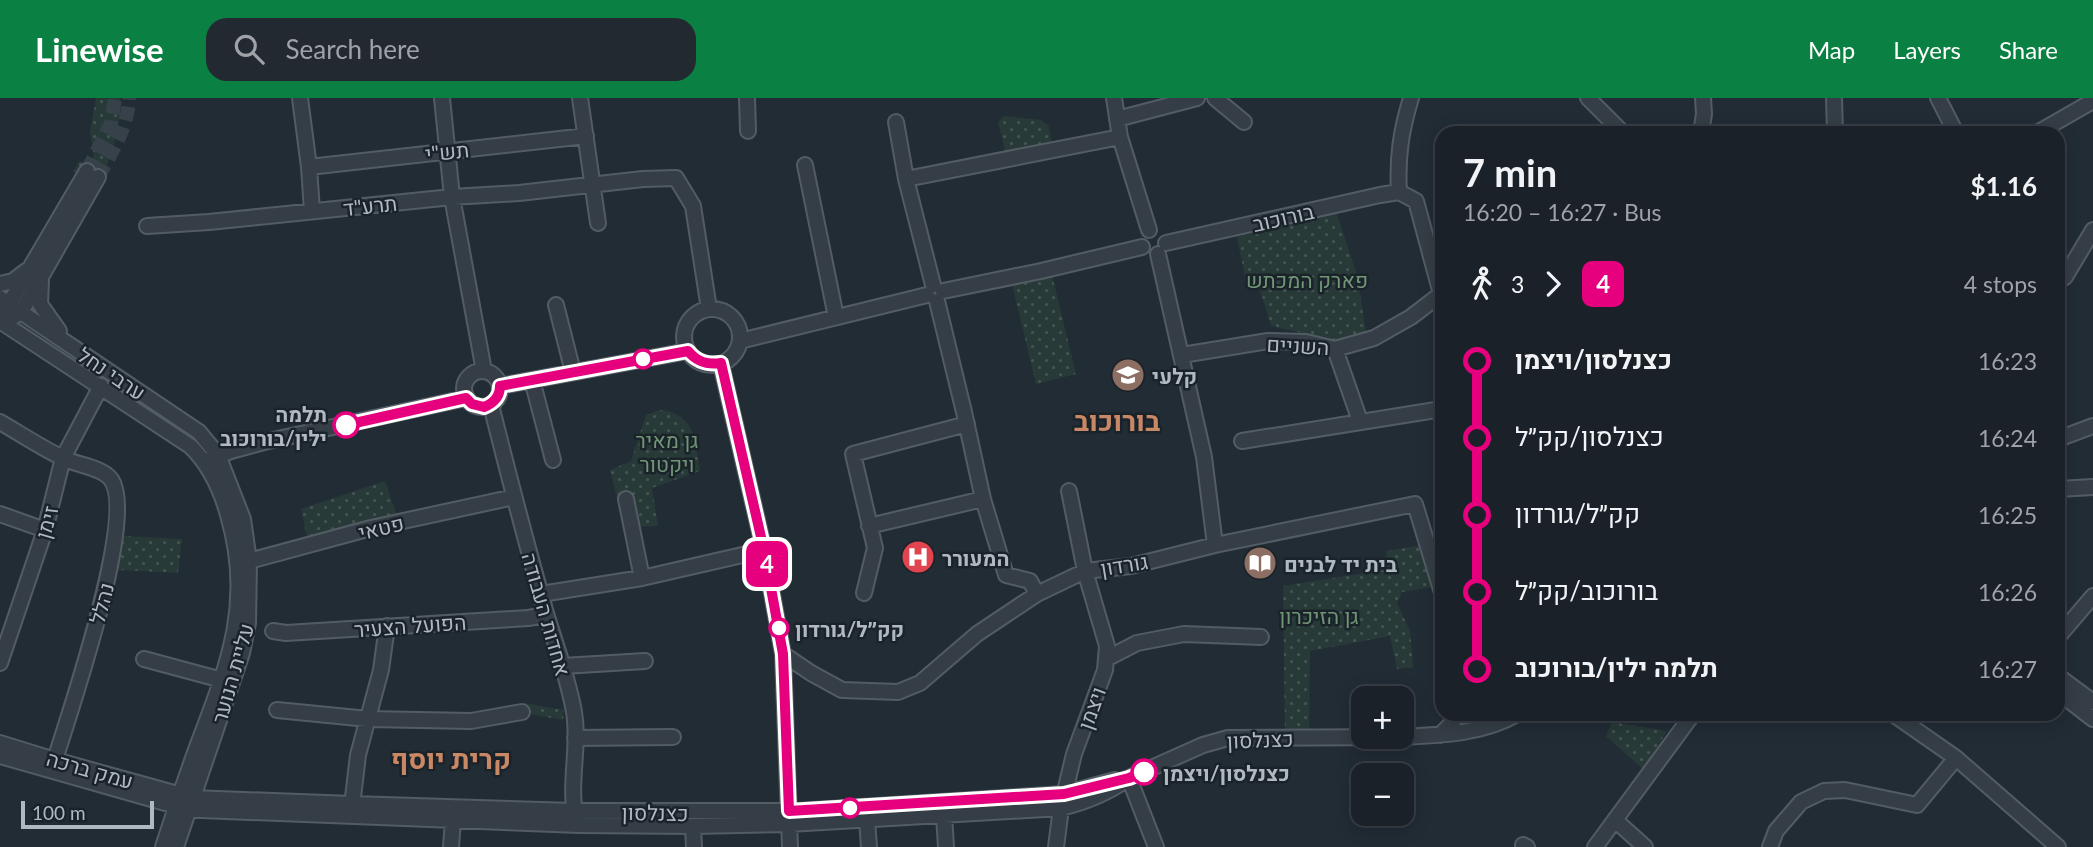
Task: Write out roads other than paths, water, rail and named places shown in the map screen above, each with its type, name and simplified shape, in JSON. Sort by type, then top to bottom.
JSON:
[{"type":"street","points":[[300,98],[312,211]]},
{"type":"street","points":[[442,98],[452,197],[484,371]]},
{"type":"street","points":[[580,98],[598,223]]},
{"type":"street","points":[[747,98],[748,131]]},
{"type":"street","points":[[1114,98],[1120,136],[1149,230]]},
{"type":"street","points":[[1118,119],[1196,98]]},
{"type":"street","points":[[1215,98],[1244,122]]},
{"type":"street","points":[[1411,98],[1398,155],[1399,192],[1416,201],[1435,272]]},
{"type":"street","points":[[1588,98],[1616,126]]},
{"type":"street","points":[[1702,126],[1703,98]]},
{"type":"street","points":[[1833,98],[1835,126]]},
{"type":"street","points":[[2049,126],[2092,100]]},
{"type":"street","points":[[1941,104],[1952,126]]},
{"type":"street","points":[[897,122],[906,179],[983,499],[1006,575],[1030,581],[1037,594]]},
{"type":"street","name":"תש\"י","points":[[309,167],[586,136]]},
{"type":"street","points":[[906,179],[1120,136]]},
{"type":"street","points":[[805,165],[836,317]]},
{"type":"street","points":[[2,322],[10,304],[36,271],[92,174]]},
{"type":"street","name":"תרע\"ד","points":[[147,226],[676,178],[693,206],[709,309]]},
{"type":"street","name":"בורוכוב","points":[[1162,249],[1399,192]]},
{"type":"street","points":[[1149,230],[1142,237],[1142,247],[1150,254],[1162,249]]},
{"type":"street","points":[[1149,230],[1164,235],[1162,249],[1204,457],[1215,545]]},
{"type":"street","points":[[2065,277],[2093,230]]},
{"type":"street","points":[[740,341],[935,293],[1142,247]]},
{"type":"street","points":[[0,284],[36,271]]},
{"type":"street","points":[[36,271],[40,304],[68,343]]},
{"type":"street","name":"השניים","points":[[1182,355],[1268,341],[1306,342],[1335,349],[1374,338],[1412,317],[1435,300]]},
{"type":"street","name":"ערבי נחל","points":[[10,304],[199,432],[212,458]]},
{"type":"street","points":[[556,305],[573,372]]},
{"type":"street","points":[[709,309],[726,312],[740,332],[740,341],[734,355],[721,363],[702,363],[688,351],[685,333],[687,324],[693,317],[709,309]]},
{"type":"street","name":"ערבי נחל","points":[[2,322],[212,458]]},
{"type":"street","points":[[1335,349],[1360,421]]},
{"type":"street","points":[[500,386],[688,351]]},
{"type":"street","points":[[721,363],[764,550],[783,654],[790,847]]},
{"type":"street","points":[[478,371],[494,375],[500,386],[499,395],[491,405],[477,406],[466,398],[464,393],[466,380],[478,371]]},
{"type":"street","points":[[532,380],[553,460]]},
{"type":"street","name":"זימן","points":[[0,663],[45,530],[63,458],[101,386]]},
{"type":"street","points":[[212,458],[264,442],[466,398]]},
{"type":"street","name":"אחדות העבודה","points":[[491,405],[575,715],[573,784],[574,811],[579,825]]},
{"type":"street","points":[[1242,441],[1435,410]]},
{"type":"street","points":[[0,422],[63,458]]},
{"type":"street","points":[[864,593],[875,548],[853,454],[967,424]]},
{"type":"street","points":[[2065,436],[2093,426]]},
{"type":"street","name":"נהלל","points":[[55,760],[97,621],[112,562],[117,521],[116,491],[111,479],[103,473],[63,458]]},
{"type":"street","name":"עליית הנוער","points":[[163,847],[184,802],[242,653],[248,623],[249,561],[243,519],[212,458]]},
{"type":"street","name":"עליית הנוער","points":[[176,847],[184,802],[236,631],[240,581],[235,538],[212,458]]},
{"type":"street","points":[[2065,489],[2093,487]]},
{"type":"street","name":"ויצמן","points":[[1056,847],[1074,754],[1105,670],[1107,646],[1085,571],[1069,491]]},
{"type":"street","name":"פטאי","points":[[249,561],[371,528],[514,497]]},
{"type":"street","points":[[626,499],[642,578]]},
{"type":"street","points":[[869,526],[983,499]]},
{"type":"street","name":"גורדון","points":[[783,654],[842,690],[898,692],[920,683],[977,634],[1037,594],[1085,571],[1131,565],[1215,545],[1415,505],[1435,570]]},
{"type":"street","points":[[0,514],[45,530]]},
{"type":"street","points":[[541,594],[642,578],[764,550]]},
{"type":"street","points":[[2065,629],[2093,596]]},
{"type":"street","name":"הפועל הצעיר","points":[[273,631],[286,633],[547,615]]},
{"type":"street","points":[[349,810],[358,755],[381,670],[387,626]]},
{"type":"street","points":[[1106,659],[1137,643],[1184,634],[1261,637]]},
{"type":"street","points":[[144,659],[222,680]]},
{"type":"street","points":[[563,666],[645,661]]},
{"type":"street","points":[[2065,681],[2093,702]]},
{"type":"street","points":[[2065,697],[2093,719]]},
{"type":"street","points":[[277,710],[368,719],[471,721],[522,712]]},
{"type":"street","points":[[1440,735],[1453,721]]},
{"type":"street","points":[[1460,721],[1467,731]]},
{"type":"street","name":"כצנלסון","points":[[1414,736],[1467,731],[1501,721]]},
{"type":"street","points":[[1595,847],[1688,721]]},
{"type":"street","points":[[1903,721],[1956,758],[2059,847]]},
{"type":"street","points":[[575,738],[673,737]]},
{"type":"street","name":"כצנלסון","points":[[349,810],[548,810],[867,820],[944,815],[1063,801],[1129,778],[1203,745],[1228,738],[1351,737]]},
{"type":"street","name":"עמק ברכה","points":[[0,743],[184,802]]},
{"type":"street","name":"עמק ברכה","points":[[0,757],[184,802]]},
{"type":"street","points":[[1770,847],[1776,831],[1801,802],[1824,791],[1845,790],[1917,805],[1956,758]]},
{"type":"street","points":[[42,769],[53,765],[55,760]]},
{"type":"street","points":[[1129,778],[1156,847]]},
{"type":"street","points":[[548,810],[566,802],[573,784]]},
{"type":"street","name":"כצנלסון","points":[[184,802],[349,810],[453,820],[693,827],[789,818],[1063,801]]},
{"type":"street","points":[[944,815],[946,847]]},
{"type":"street","points":[[452,847],[453,820]]},
{"type":"street","points":[[867,820],[869,847]]},
{"type":"street","points":[[1615,820],[1645,847]]},
{"type":"street","points":[[693,827],[694,847]]},
{"type":"tunnel","points":[[87,171],[111,123],[115,98]]},
{"type":"tunnel","points":[[98,177],[122,129],[129,98]]},
{"type":"place","name":"קלעי","points":[[1128,375]]},
{"type":"place","name":"תלמה ילין/בורוכוב","points":[[346,425]]},
{"type":"place","name":"המעורר","points":[[918,557]]},
{"type":"place","name":"בית יד לבנים","points":[[1260,563]]},
{"type":"place","name":"קק״ל/גורדון","points":[[779,628]]},
{"type":"place","name":"כצנלסון/ויצמן","points":[[1144,772]]},
{"type":"district","name":"בורוכוב","points":[[1117,420]]},
{"type":"district","name":"קרית יוסף","points":[[451,758]]},
{"type":"park label","name":"פארק המכתש","points":[[1307,279]]},
{"type":"park label","name":"גן מאיר ויקטור","points":[[667,451]]},
{"type":"park label","name":"גן הזיכרון","points":[[1319,615]]}]
